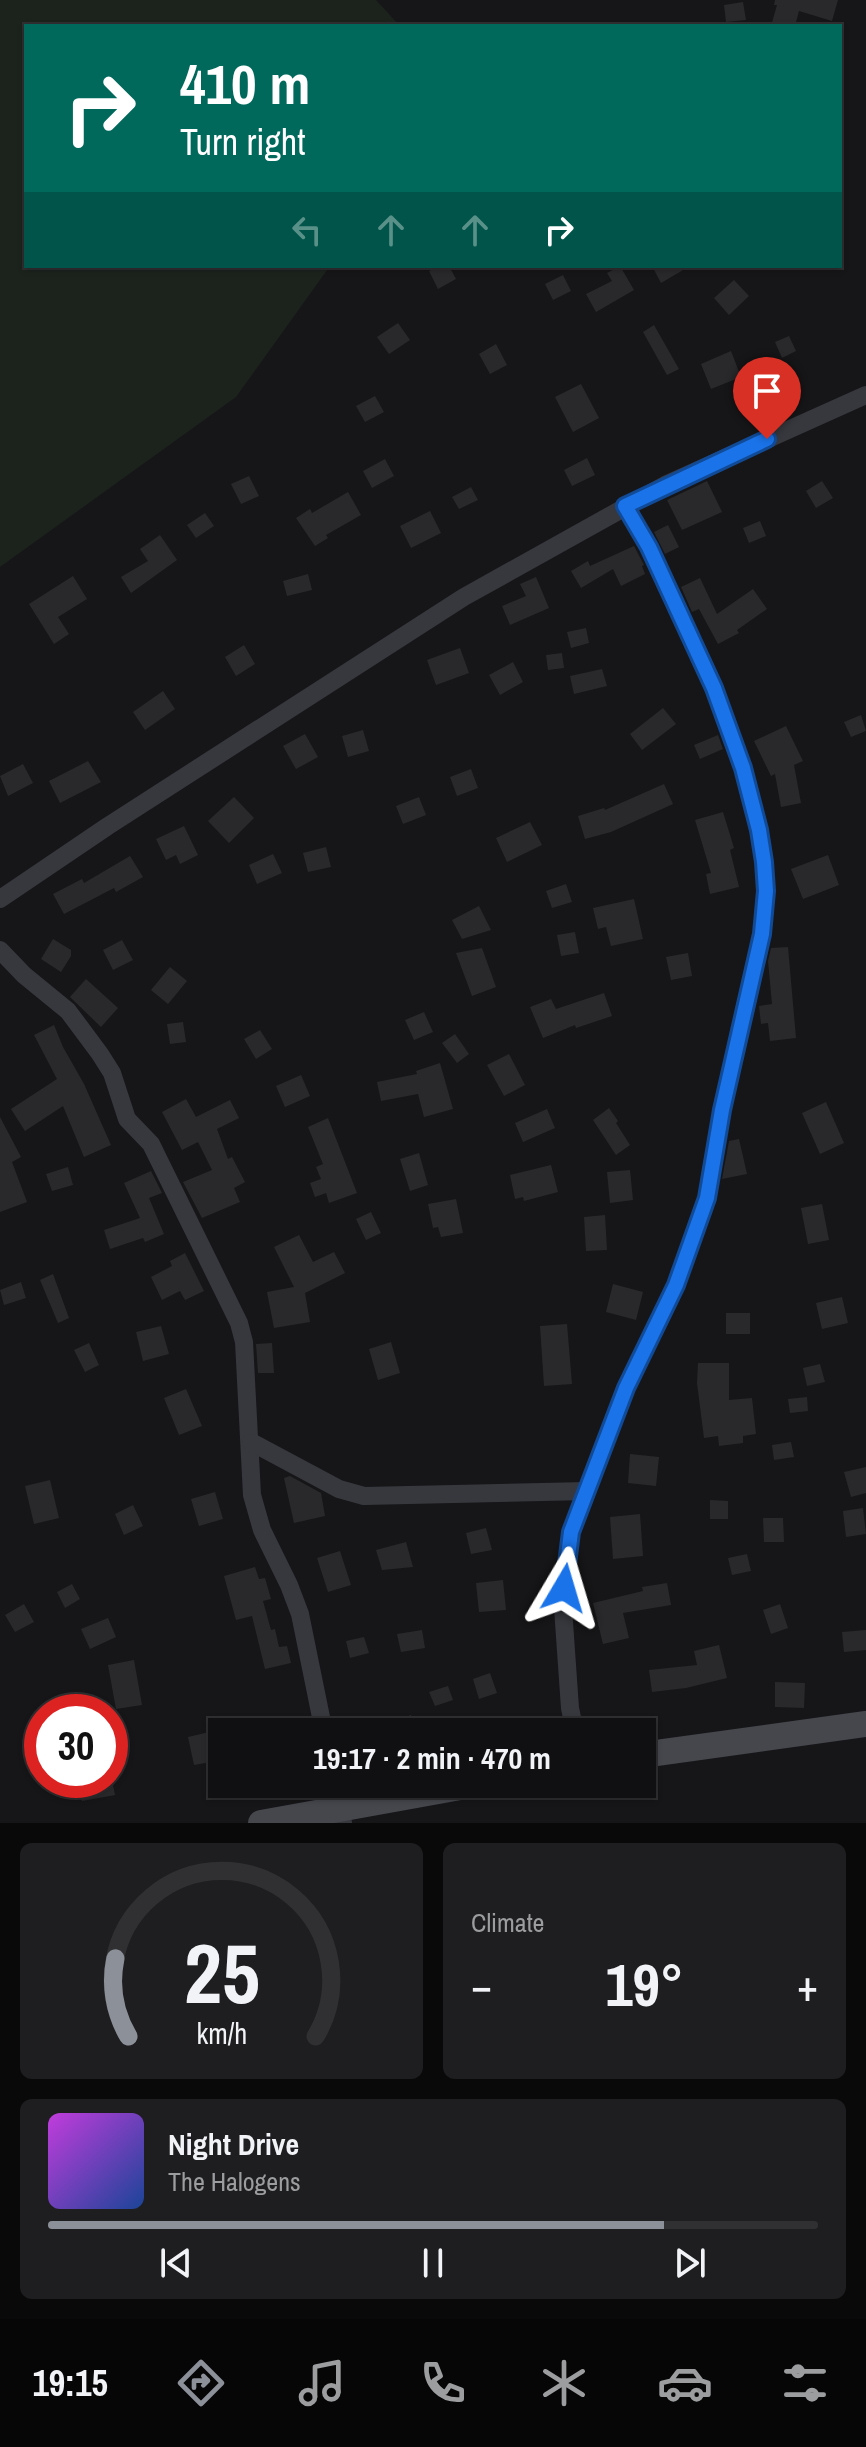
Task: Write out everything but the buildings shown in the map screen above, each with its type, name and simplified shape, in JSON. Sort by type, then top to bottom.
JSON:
[{"type":"main road","points":[[656,1753],[866,1724]]},
{"type":"main road","points":[[261,1823],[341,1817],[419,1798]]},
{"type":"street","points":[[0,899],[95,834],[464,597],[625,506],[866,395]]},
{"type":"street","points":[[572,1718],[563,1608],[571,1532],[626,1388],[676,1285],[707,1198],[722,1110],[762,934],[766,891],[759,830],[743,768],[714,688],[649,547],[625,506]]},
{"type":"street","points":[[0,950],[24,975],[68,1011],[112,1073],[127,1119],[151,1144],[239,1323],[244,1342],[252,1495],[262,1530],[300,1614],[321,1718]]},
{"type":"street","points":[[251,1442],[339,1489],[364,1496],[587,1491]]},
{"type":"shaded area","points":[[0,0],[376,0],[398,24],[24,24],[24,268],[329,268],[236,397],[0,567]]},
{"type":"route","points":[[564,1588],[571,1532],[626,1388],[676,1285],[707,1198],[722,1110],[762,934],[766,891],[759,830],[743,768],[714,688],[649,547],[625,506],[767,439]]}]
